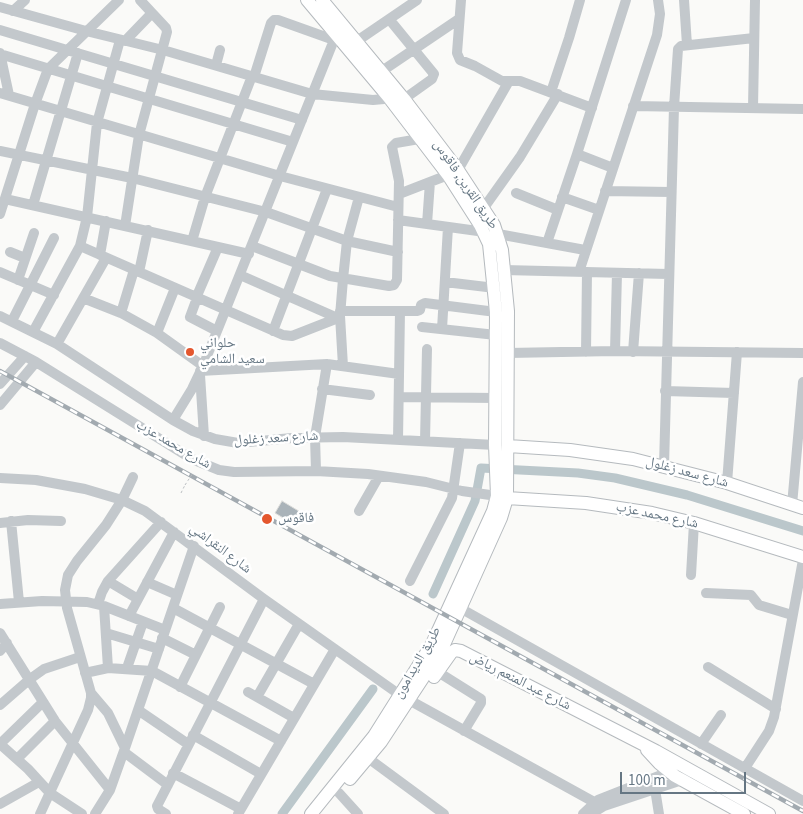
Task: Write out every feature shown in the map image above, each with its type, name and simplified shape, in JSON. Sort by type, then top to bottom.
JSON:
[{"type":"main road","name":"طريق القرين, فاقوس","points":[[307,0],[335,37],[390,99],[419,139],[453,173],[483,209],[498,234],[502,250],[508,311],[508,352],[499,492]]},
{"type":"main road","name":"طريق القرين, فاقوس","points":[[322,0],[404,98],[453,173],[485,232],[489,244],[495,288],[496,398],[501,451]]},
{"type":"main road","name":"شارع سعد زغلول","points":[[501,451],[602,454],[664,466],[727,483],[798,506]]},
{"type":"main road","name":"شارع محمد عزب","points":[[499,492],[652,513],[803,558]]},
{"type":"main road","name":"طريق الديدامون","points":[[409,700],[442,618],[498,527],[499,492]]},
{"type":"main road","name":"طريق الديدامون","points":[[311,814],[378,739],[409,700],[442,649],[460,608],[477,559]]},
{"type":"main road","name":"شارع عبد المنعم رياض","points":[[409,700],[438,672],[451,653],[455,650],[461,651],[644,746],[651,755],[673,767],[738,812]]},
{"type":"main road","name":"طريق الديدامون","points":[[322,814],[368,758],[378,739]]},
{"type":"main road","name":"شارع عبد المنعم رياض","points":[[686,776],[770,814]]},
{"type":"street","points":[[13,11],[25,0]]},
{"type":"street","points":[[119,0],[48,69],[2,207],[33,205],[218,247],[251,250],[330,276],[389,286],[394,285],[397,280],[398,252],[398,176],[392,147],[396,143],[419,139]]},
{"type":"street","points":[[125,226],[139,135],[167,30],[140,0]]},
{"type":"street","points":[[461,0],[458,58],[499,80],[520,81],[592,108]]},
{"type":"street","points":[[483,209],[520,157],[555,93],[580,0]]},
{"type":"street","points":[[547,243],[626,0]]},
{"type":"street","points":[[586,352],[583,272],[585,250],[657,35],[660,14],[658,0]]},
{"type":"street","points":[[684,0],[684,46]]},
{"type":"street","points":[[753,108],[755,0]]},
{"type":"street","points":[[357,41],[411,2]]},
{"type":"street","points":[[0,7],[216,65],[312,94],[373,100],[404,98],[434,76],[389,18]]},
{"type":"street","points":[[33,332],[80,246],[86,217],[98,123],[113,64],[122,40],[152,13]]},
{"type":"street","points":[[382,71],[460,19]]},
{"type":"street","points":[[192,241],[204,196],[253,76],[271,23],[274,20],[278,20],[335,37]]},
{"type":"street","points":[[173,420],[202,368],[342,22]]},
{"type":"street","points":[[0,30],[302,120]]},
{"type":"street","points":[[664,466],[668,274],[678,50],[684,46],[754,38]]},
{"type":"street","points":[[216,65],[220,50]]},
{"type":"street","points":[[33,205],[78,53]]},
{"type":"street","points":[[293,142],[0,54],[4,94],[220,159],[398,207]]},
{"type":"street","points":[[399,194],[453,173],[509,81]]},
{"type":"street","points":[[634,106],[803,109]]},
{"type":"street","points":[[0,151],[92,169],[204,196],[266,212],[347,241],[398,252]]},
{"type":"street","points":[[577,154],[612,168]]},
{"type":"street","points":[[427,224],[430,182]]},
{"type":"street","points":[[273,331],[327,189]]},
{"type":"street","points":[[605,191],[671,192]]},
{"type":"street","points":[[516,193],[558,210]]},
{"type":"street","points":[[343,366],[340,316],[343,279],[347,241],[359,197]]},
{"type":"street","points":[[562,197],[599,210]]},
{"type":"street","points":[[398,220],[485,232]]},
{"type":"street","points":[[57,344],[83,298],[103,256],[106,221]]},
{"type":"street","points":[[442,329],[448,227]]},
{"type":"street","points":[[121,313],[148,230]]},
{"type":"street","points":[[18,280],[34,232]]},
{"type":"street","points":[[498,234],[585,250]]},
{"type":"street","points":[[12,321],[54,238]]},
{"type":"street","points":[[80,246],[283,335],[292,336],[340,316],[418,311],[423,304],[496,312]]},
{"type":"street","points":[[217,331],[190,317],[218,247]]},
{"type":"street","points":[[10,252],[25,258]]},
{"type":"street","points":[[504,270],[668,274]]},
{"type":"street","points":[[0,272],[54,295]]},
{"type":"street","points":[[615,352],[617,273]]},
{"type":"street","points":[[633,352],[639,273]]},
{"type":"street","points":[[240,275],[286,296],[340,316]]},
{"type":"street","points":[[445,282],[495,288]]},
{"type":"street","points":[[156,333],[175,288]]},
{"type":"street","points":[[83,298],[121,313],[156,333],[202,368],[327,364],[399,374]]},
{"type":"street","points":[[398,440],[400,311]]},
{"type":"street","name":"شارع سعد زغلول","points":[[0,316],[57,344],[173,420],[204,436],[226,442],[238,443],[315,437],[460,443],[501,451]]},
{"type":"street","points":[[422,327],[496,335]]},
{"type":"street","name":"شارع محمد عزب","points":[[0,343],[36,362],[205,466],[234,472],[316,471],[379,476],[426,482],[459,490],[499,492]]},
{"type":"street","points":[[425,441],[427,349]]},
{"type":"street","points":[[508,352],[803,353]]},
{"type":"street","points":[[727,483],[737,352]]},
{"type":"street","points":[[0,384],[24,356]]},
{"type":"street","points":[[0,405],[36,362]]},
{"type":"street","points":[[316,471],[315,437],[327,364]]},
{"type":"street","points":[[202,368],[204,436]]},
{"type":"street","points":[[798,506],[803,382]]},
{"type":"street","points":[[322,389],[370,395]]},
{"type":"street","points":[[665,391],[734,393]]},
{"type":"street","points":[[399,397],[496,398]]},
{"type":"street","points":[[410,581],[459,490],[460,443]]},
{"type":"street","points":[[359,511],[379,476]]},
{"type":"street","points":[[40,814],[88,710],[90,693],[66,600],[66,583],[72,568],[106,525],[122,500],[133,477]]},
{"type":"street","name":"شارع النقراشي","points":[[0,478],[36,480],[85,489],[122,500],[146,511],[264,599],[409,700],[594,802]]},
{"type":"street","points":[[11,521],[19,602]]},
{"type":"street","points":[[0,522],[61,521]]},
{"type":"street","points":[[108,668],[106,633],[101,605],[102,592],[108,581],[161,522]]},
{"type":"street","points":[[691,575],[694,524]]},
{"type":"street","points":[[129,616],[174,532]]},
{"type":"street","points":[[95,814],[110,790],[194,546]]},
{"type":"street","points":[[745,768],[769,731],[776,709],[803,558]]},
{"type":"street","points":[[108,581],[138,599]]},
{"type":"street","points":[[147,582],[177,595]]},
{"type":"street","points":[[706,593],[751,595],[759,605],[792,615]]},
{"type":"street","points":[[166,814],[158,809],[157,806],[264,599]]},
{"type":"street","points":[[0,604],[66,600],[101,605],[143,622],[196,655]]},
{"type":"street","points":[[180,687],[220,607]]},
{"type":"street","points":[[172,608],[314,684]]},
{"type":"street","points":[[460,608],[803,801]]},
{"type":"street","points":[[127,668],[143,622]]},
{"type":"street","points":[[294,718],[253,695],[277,664],[300,624]]},
{"type":"street","points":[[0,633],[4,647],[30,679],[55,721],[110,790]]},
{"type":"street","points":[[106,633],[159,649]]},
{"type":"street","points":[[174,773],[240,812],[335,649]]},
{"type":"street","points":[[0,705],[30,679],[51,666],[80,657]]},
{"type":"street","points":[[708,667],[776,709]]},
{"type":"street","points":[[85,673],[108,668],[152,671],[281,741]]},
{"type":"street","points":[[438,672],[481,700],[464,731]]},
{"type":"street","points":[[90,693],[108,713],[124,750],[168,785]]},
{"type":"street","points":[[42,702],[0,744],[9,756],[50,793],[82,814]]},
{"type":"street","points":[[138,710],[190,740],[261,774]]},
{"type":"street","points":[[702,744],[721,716]]},
{"type":"street","points":[[9,756],[55,721]]},
{"type":"street","points":[[368,758],[444,814]]},
{"type":"street","points":[[583,814],[594,802],[673,767]]},
{"type":"street","points":[[591,814],[604,806],[686,776]]},
{"type":"street","points":[[0,804],[39,782]]},
{"type":"street","points":[[654,789],[659,814]]},
{"type":"street","points":[[339,793],[358,814]]},
{"type":"path","points":[[181,493],[193,473]]},
{"type":"building","points":[[282,501],[302,513],[295,525],[275,513]]},
{"type":"waterway","points":[[433,594],[475,501],[481,468],[578,473],[615,478],[687,495],[803,531]]},
{"type":"waterway","points":[[282,814],[373,689]]},
{"type":"railway","points":[[0,371],[803,811]]},
{"type":"place","name":"حلواني سعيد الشامي","points":[[190,352]]},
{"type":"place","name":"فاقوس","points":[[267,519]]}]
